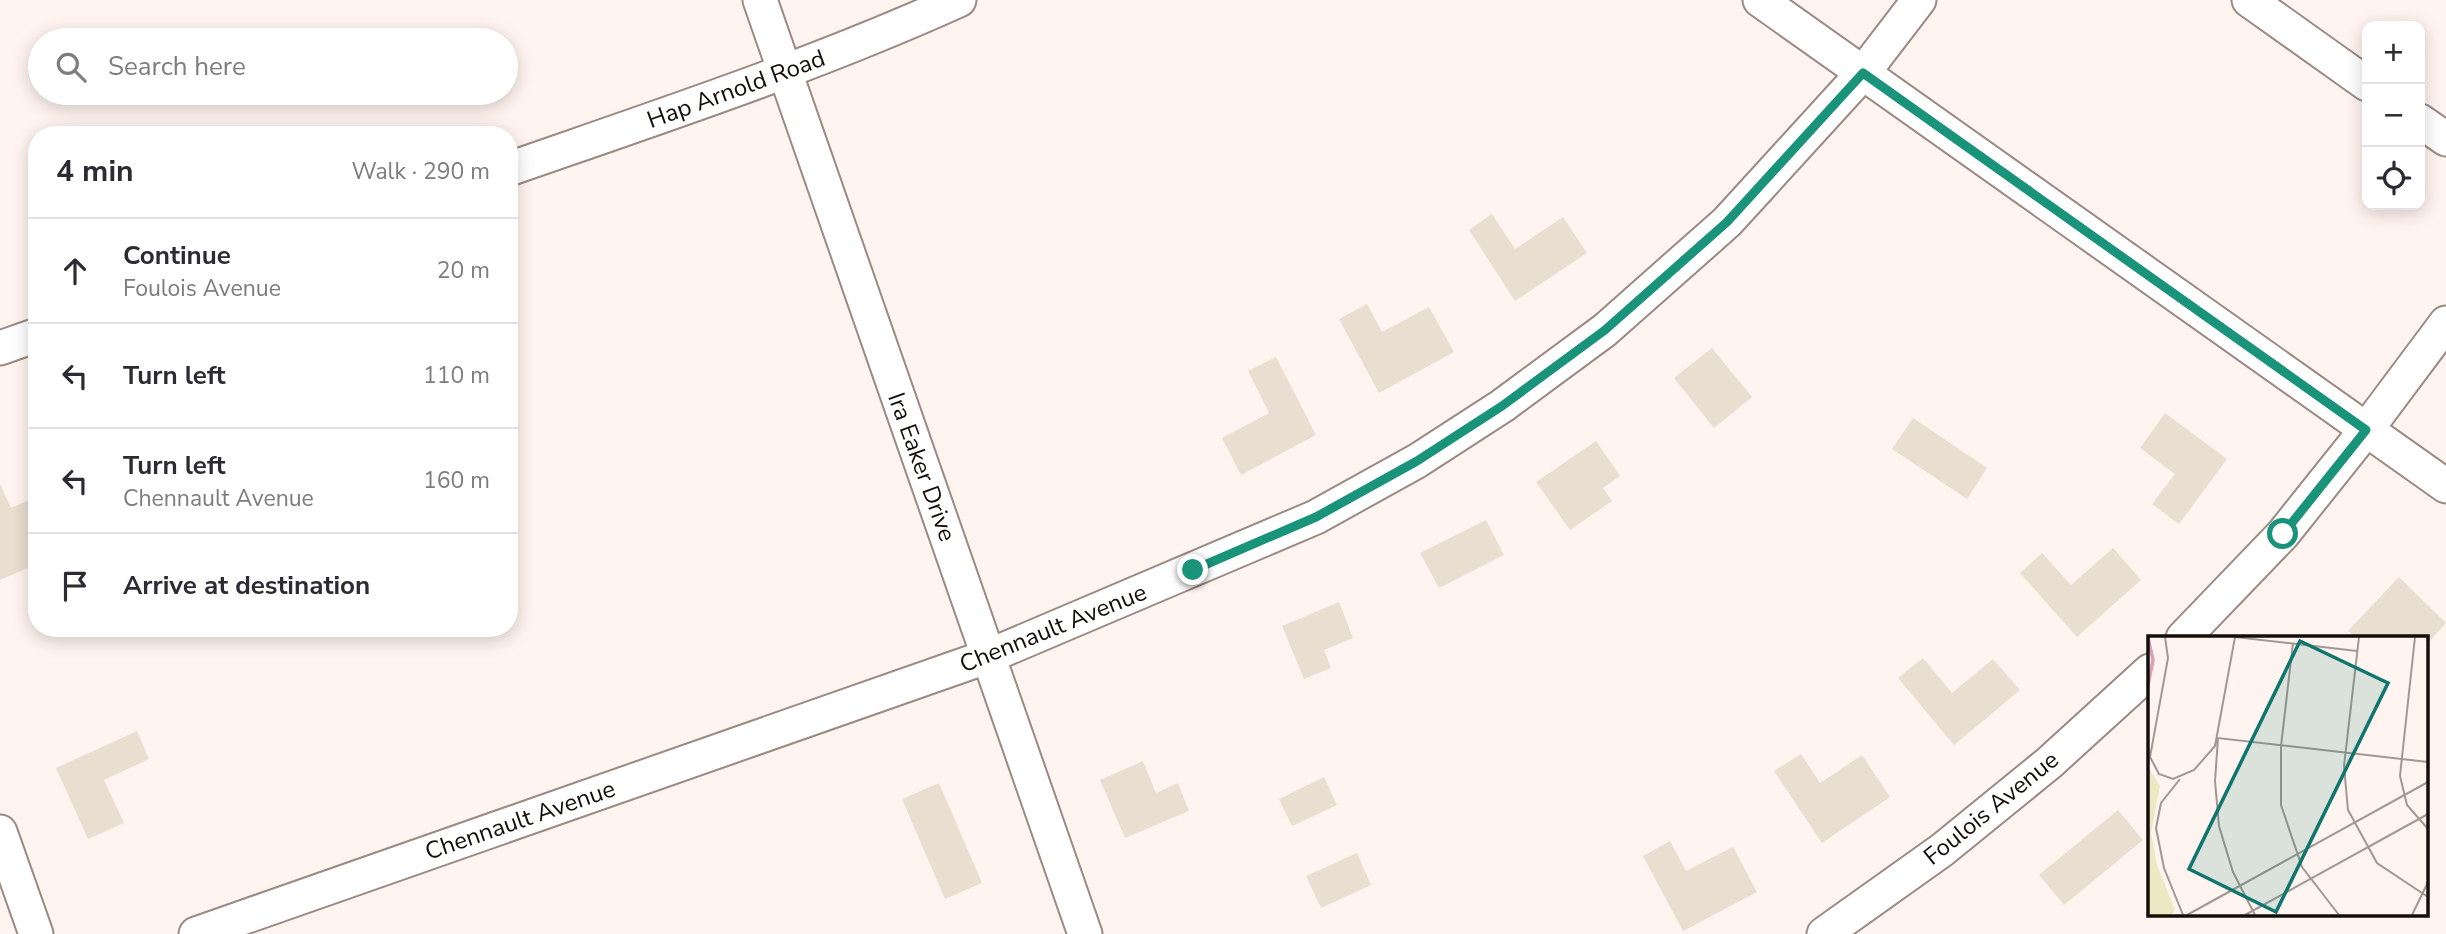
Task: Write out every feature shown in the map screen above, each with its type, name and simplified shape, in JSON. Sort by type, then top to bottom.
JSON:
[{"type":"street","name":"Ira Eaker Drive","points":[[760,0],[1085,934]]},
{"type":"street","name":"Hap Arnold Road","points":[[518,166],[786,72],[959,0]]},
{"type":"street","points":[[1760,0],[2446,486]]},
{"type":"street","name":"Chennault Avenue","points":[[196,934],[989,656],[1316,517],[1417,461],[1502,406],[1605,330],[1727,222],[1863,73],[1919,0]]},
{"type":"street","points":[[2249,0],[2362,80]]},
{"type":"street","points":[[2425,124],[2446,139]]},
{"type":"street","points":[[2185,636],[2283,534],[2366,430],[2446,323]]},
{"type":"street","points":[[0,348],[28,338]]},
{"type":"street","name":"Foulois Avenue","points":[[1824,934],[1953,841],[2049,762],[2148,673]]},
{"type":"street","points":[[0,832],[36,934]]},
{"type":"building","points":[[1492,214],[1515,249],[1563,217],[1587,253],[1515,301],[1469,230]]},
{"type":"building","points":[[1367,304],[1382,332],[1429,307],[1454,352],[1379,393],[1339,319]]},
{"type":"building","points":[[1712,348],[1752,397],[1714,428],[1674,378]]},
{"type":"building","points":[[1276,357],[1316,435],[1241,475],[1222,438],[1269,413],[1248,371]]},
{"type":"building","points":[[2165,413],[2227,459],[2179,524],[2152,504],[2175,474],[2140,448]]},
{"type":"building","points":[[1913,418],[1987,468],[1967,499],[1892,449]]},
{"type":"building","points":[[1596,441],[1620,476],[1603,488],[1612,501],[1570,530],[1536,482]]},
{"type":"building","points":[[0,484],[11,508],[28,500],[28,568],[0,580]]},
{"type":"building","points":[[1486,520],[1504,555],[1439,588],[1420,553]]},
{"type":"building","points":[[2113,548],[2141,580],[2077,637],[2020,573],[2042,553],[2071,585]]},
{"type":"building","points":[[2399,577],[2446,623],[2428,643],[2428,636],[2354,636],[2348,631]]},
{"type":"building","points":[[1339,602],[1353,638],[1324,650],[1331,668],[1304,679],[1282,626]]},
{"type":"building","points":[[1923,658],[1952,693],[1993,659],[2020,690],[1954,745],[1898,678]]},
{"type":"building","points":[[137,731],[149,759],[104,780],[124,823],[88,839],[56,768]]},
{"type":"building","points":[[1801,754],[1820,783],[1862,755],[1890,797],[1822,843],[1774,771]]},
{"type":"building","points":[[1143,761],[1156,793],[1178,783],[1189,811],[1125,838],[1100,780]]},
{"type":"building","points":[[1324,777],[1337,805],[1292,826],[1279,799]]},
{"type":"building","points":[[939,783],[982,883],[945,899],[902,799]]},
{"type":"building","points":[[2118,810],[2143,840],[2064,905],[2039,875]]},
{"type":"building","points":[[1670,841],[1686,871],[1733,847],[1757,892],[1683,931],[1643,856]]},
{"type":"building","points":[[1357,853],[1371,885],[1321,908],[1306,876]]},
{"type":"route","points":[[1193,570],[1316,517],[1417,461],[1502,406],[1605,330],[1727,222],[1863,73],[2366,430],[2283,534]]}]
